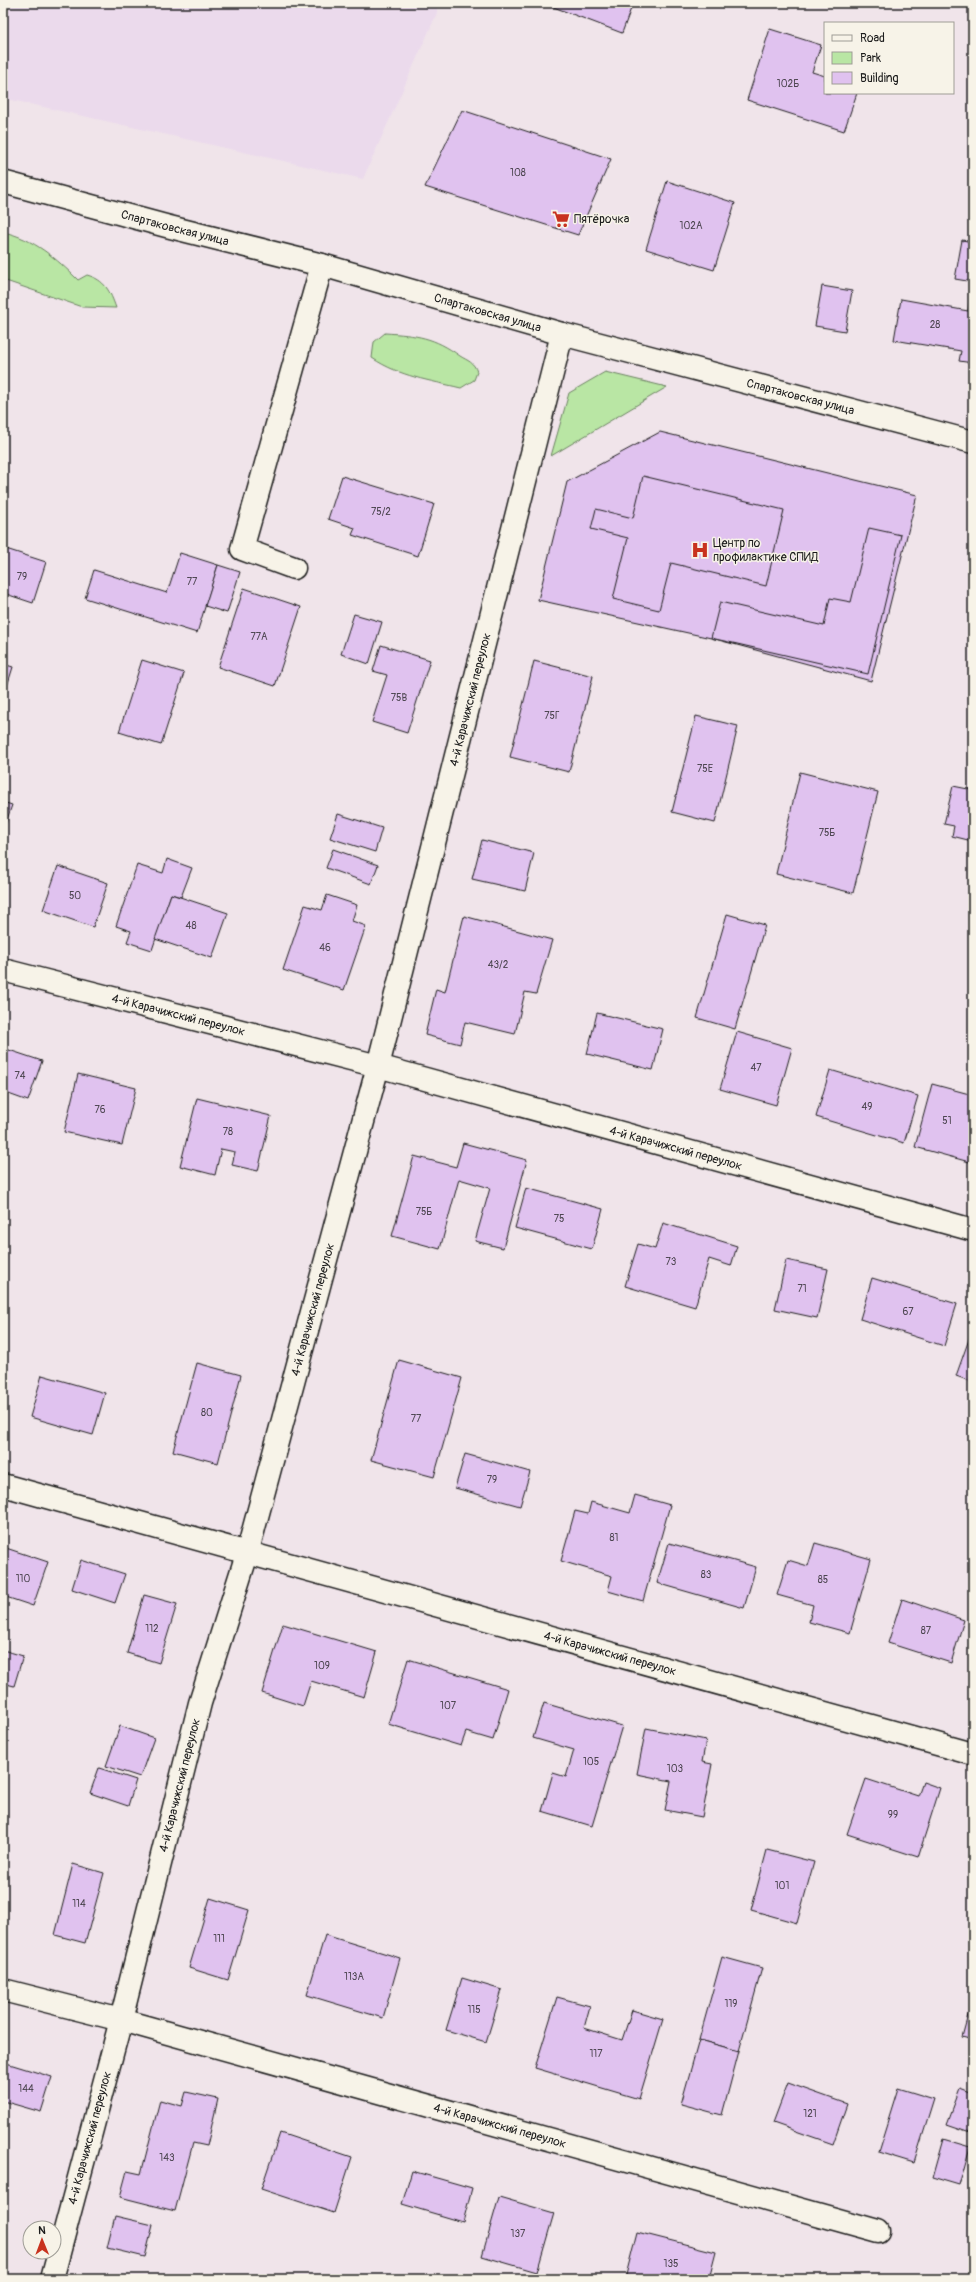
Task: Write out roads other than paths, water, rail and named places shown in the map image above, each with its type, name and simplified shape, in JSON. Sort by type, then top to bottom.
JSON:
[{"type":"street","name":"Спартаковская улица","points":[[3,182],[166,226],[322,265],[562,334],[973,442]]},
{"type":"street","points":[[294,568],[242,550],[322,265]]},
{"type":"street","name":"4-й Карачижский переулок","points":[[52,2279],[121,2020],[200,1703],[247,1554],[378,1066],[562,334]]},
{"type":"street","name":"4-й Карачижский переулок","points":[[3,970],[378,1066],[973,1230]]},
{"type":"street","name":"4-й Карачижский переулок","points":[[3,1485],[247,1554],[973,1754]]},
{"type":"street","name":"4-й Карачижский переулок","points":[[3,1990],[121,2020],[878,2231]]},
{"type":"place","name":"Пятёрочка","points":[[561,219]]},
{"type":"place","name":"Центр по профилактике СПИД","points":[[700,550]]}]
